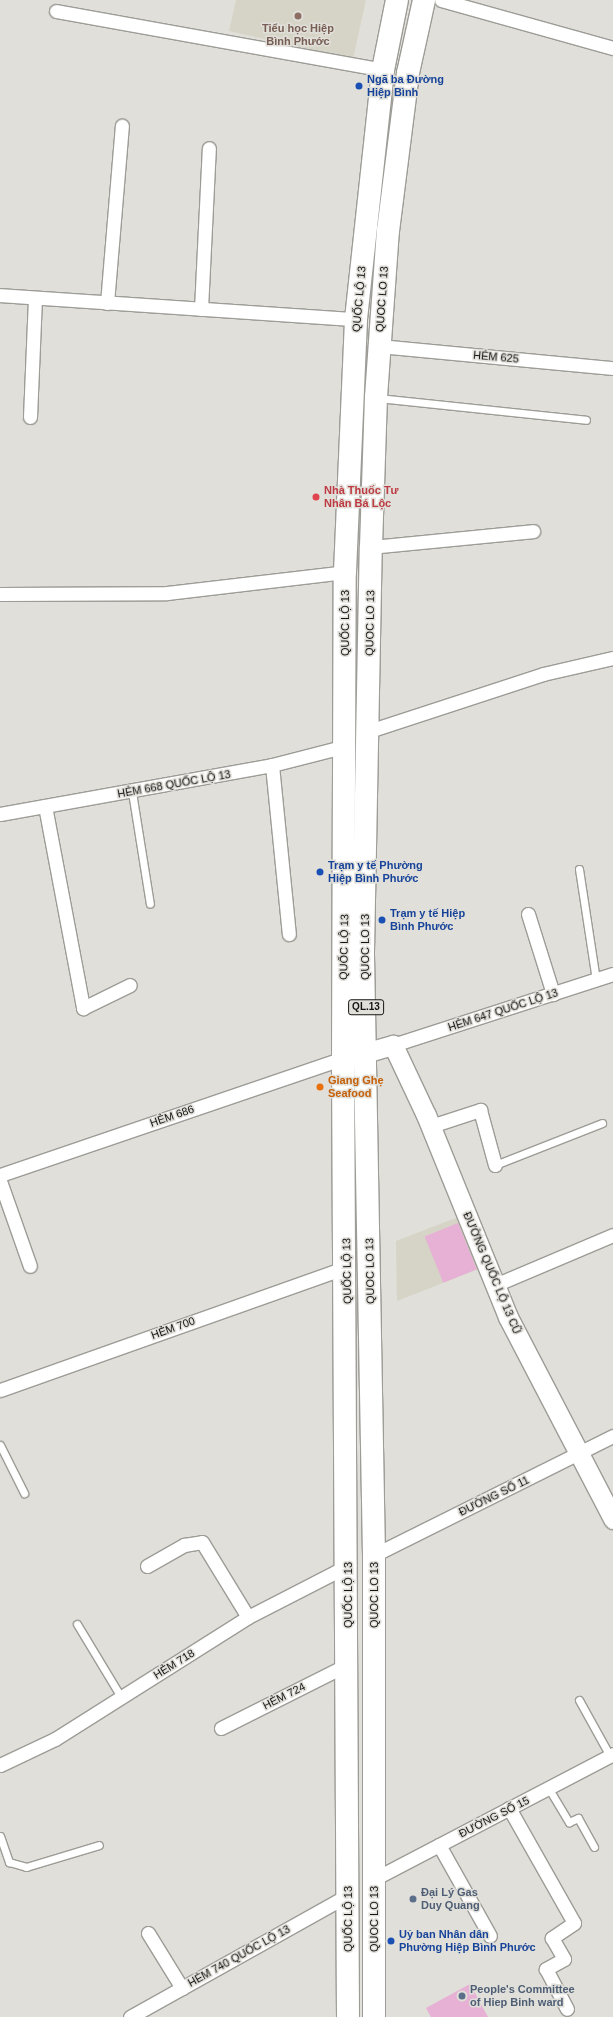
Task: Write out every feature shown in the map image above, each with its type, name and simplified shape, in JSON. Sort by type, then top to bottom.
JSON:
[{"type":"highway","name":"QUỐC LỘ 13","points":[[348,2017],[349,1565],[347,1267],[343,1058],[346,746],[345,572],[356,319],[383,70],[397,0]]},
{"type":"highway","name":"QUOC LO 13","points":[[374,2017],[374,1555],[368,1052],[364,952],[371,547],[379,346],[394,173],[408,73],[424,0]]},
{"type":"highway","points":[[343,1058],[368,1052]]},
{"type":"street","points":[[441,0],[612,44]]},
{"type":"street","points":[[56,11],[383,70]]},
{"type":"street","points":[[107,303],[122,126]]},
{"type":"street","points":[[201,309],[209,148]]},
{"type":"street","points":[[0,295],[356,319]]},
{"type":"street","points":[[30,417],[35,298]]},
{"type":"street","name":"HẺM 625","points":[[379,346],[613,368]]},
{"type":"street","points":[[371,547],[533,531]]},
{"type":"street","points":[[0,594],[166,593],[345,572]]},
{"type":"street","points":[[369,731],[543,674],[613,658]]},
{"type":"street","name":"HẺM 668 QUỐC LỘ 13","points":[[0,814],[132,792],[272,765],[346,746]]},
{"type":"street","points":[[272,765],[289,934]]},
{"type":"street","points":[[45,806],[83,1008],[130,984]]},
{"type":"street","points":[[528,914],[553,994]]},
{"type":"street","name":"HẺM 647 QUỐC LỘ 13","points":[[393,1045],[613,974]]},
{"type":"street","points":[[368,1052],[393,1045]]},
{"type":"street","name":"ĐƯỜNG QUỐC LỘ 13 CŨ","points":[[393,1045],[431,1126],[508,1317],[613,1519]]},
{"type":"street","name":"HẺM 686","points":[[0,1175],[343,1058]]},
{"type":"street","points":[[431,1126],[480,1110],[495,1165]]},
{"type":"street","points":[[0,1181],[30,1266]]},
{"type":"street","points":[[495,1284],[613,1235]]},
{"type":"street","name":"HẺM 700","points":[[0,1390],[347,1267]]},
{"type":"street","name":"ĐƯỜNG SỐ 11","points":[[374,1555],[580,1454],[613,1436]]},
{"type":"street","points":[[147,1566],[184,1545],[202,1542],[248,1617]]},
{"type":"street","name":"HẺM 718","points":[[0,1765],[56,1739],[248,1617],[349,1565]]},
{"type":"street","name":"HẺM 724","points":[[220,1728],[348,1664]]},
{"type":"street","name":"ĐƯỜNG SỐ 15","points":[[374,1879],[612,1755]]},
{"type":"street","points":[[509,1808],[574,1923],[552,1938],[564,1960],[546,1969],[567,2009]]},
{"type":"street","points":[[439,1845],[490,1936]]},
{"type":"street","name":"HẺM 740 QUỐC LỘ 13","points":[[130,2017],[348,1895]]},
{"type":"street","points":[[148,1933],[182,1988]]},
{"type":"lane","points":[[376,397],[586,420]]},
{"type":"lane","points":[[132,792],[150,904]]},
{"type":"lane","points":[[579,869],[596,980]]},
{"type":"lane","points":[[495,1165],[602,1123]]},
{"type":"lane","points":[[0,1445],[24,1493]]},
{"type":"lane","points":[[77,1624],[121,1697]]},
{"type":"lane","points":[[579,1700],[612,1755]]},
{"type":"lane","points":[[549,1789],[569,1822],[578,1818],[594,1847]]},
{"type":"lane","points":[[0,1836],[9,1862],[26,1867],[99,1845]]},
{"type":"shaded area","name":"Tiểu học Hiệp Bình Phước","points":[[236,0],[366,0],[353,59],[229,31]]},
{"type":"shaded area","points":[[461,1216],[481,1268],[397,1301],[396,1241]]},
{"type":"building","points":[[458,1223],[477,1269],[443,1283],[425,1236]]},
{"type":"building","name":"People's Committee of Hiep Binh ward","points":[[470,1984],[488,2017],[431,2017],[426,2008]]},
{"type":"place","name":"Tiểu học Hiệp Bình Phước","points":[[298,16]]},
{"type":"place","name":"Ngã ba Đường Hiệp Bình","points":[[359,86]]},
{"type":"place","name":"Nhà Thuốc Tư Nhân Bá Lộc","points":[[316,497]]},
{"type":"place","name":"Trạm y tế Phường Hiệp Bình Phước","points":[[320,872]]},
{"type":"place","name":"Trạm y tế Hiệp Bình Phước","points":[[382,920]]},
{"type":"place","name":"Giang Ghẹ Seafood","points":[[320,1087]]},
{"type":"place","name":"Đại Lý Gas Duy Quang","points":[[413,1899]]},
{"type":"place","name":"Uỷ ban Nhân dân Phường Hiệp Bình Phước","points":[[391,1941]]},
{"type":"place","name":"People's Committee of Hiep Binh ward","points":[[462,1996]]}]
